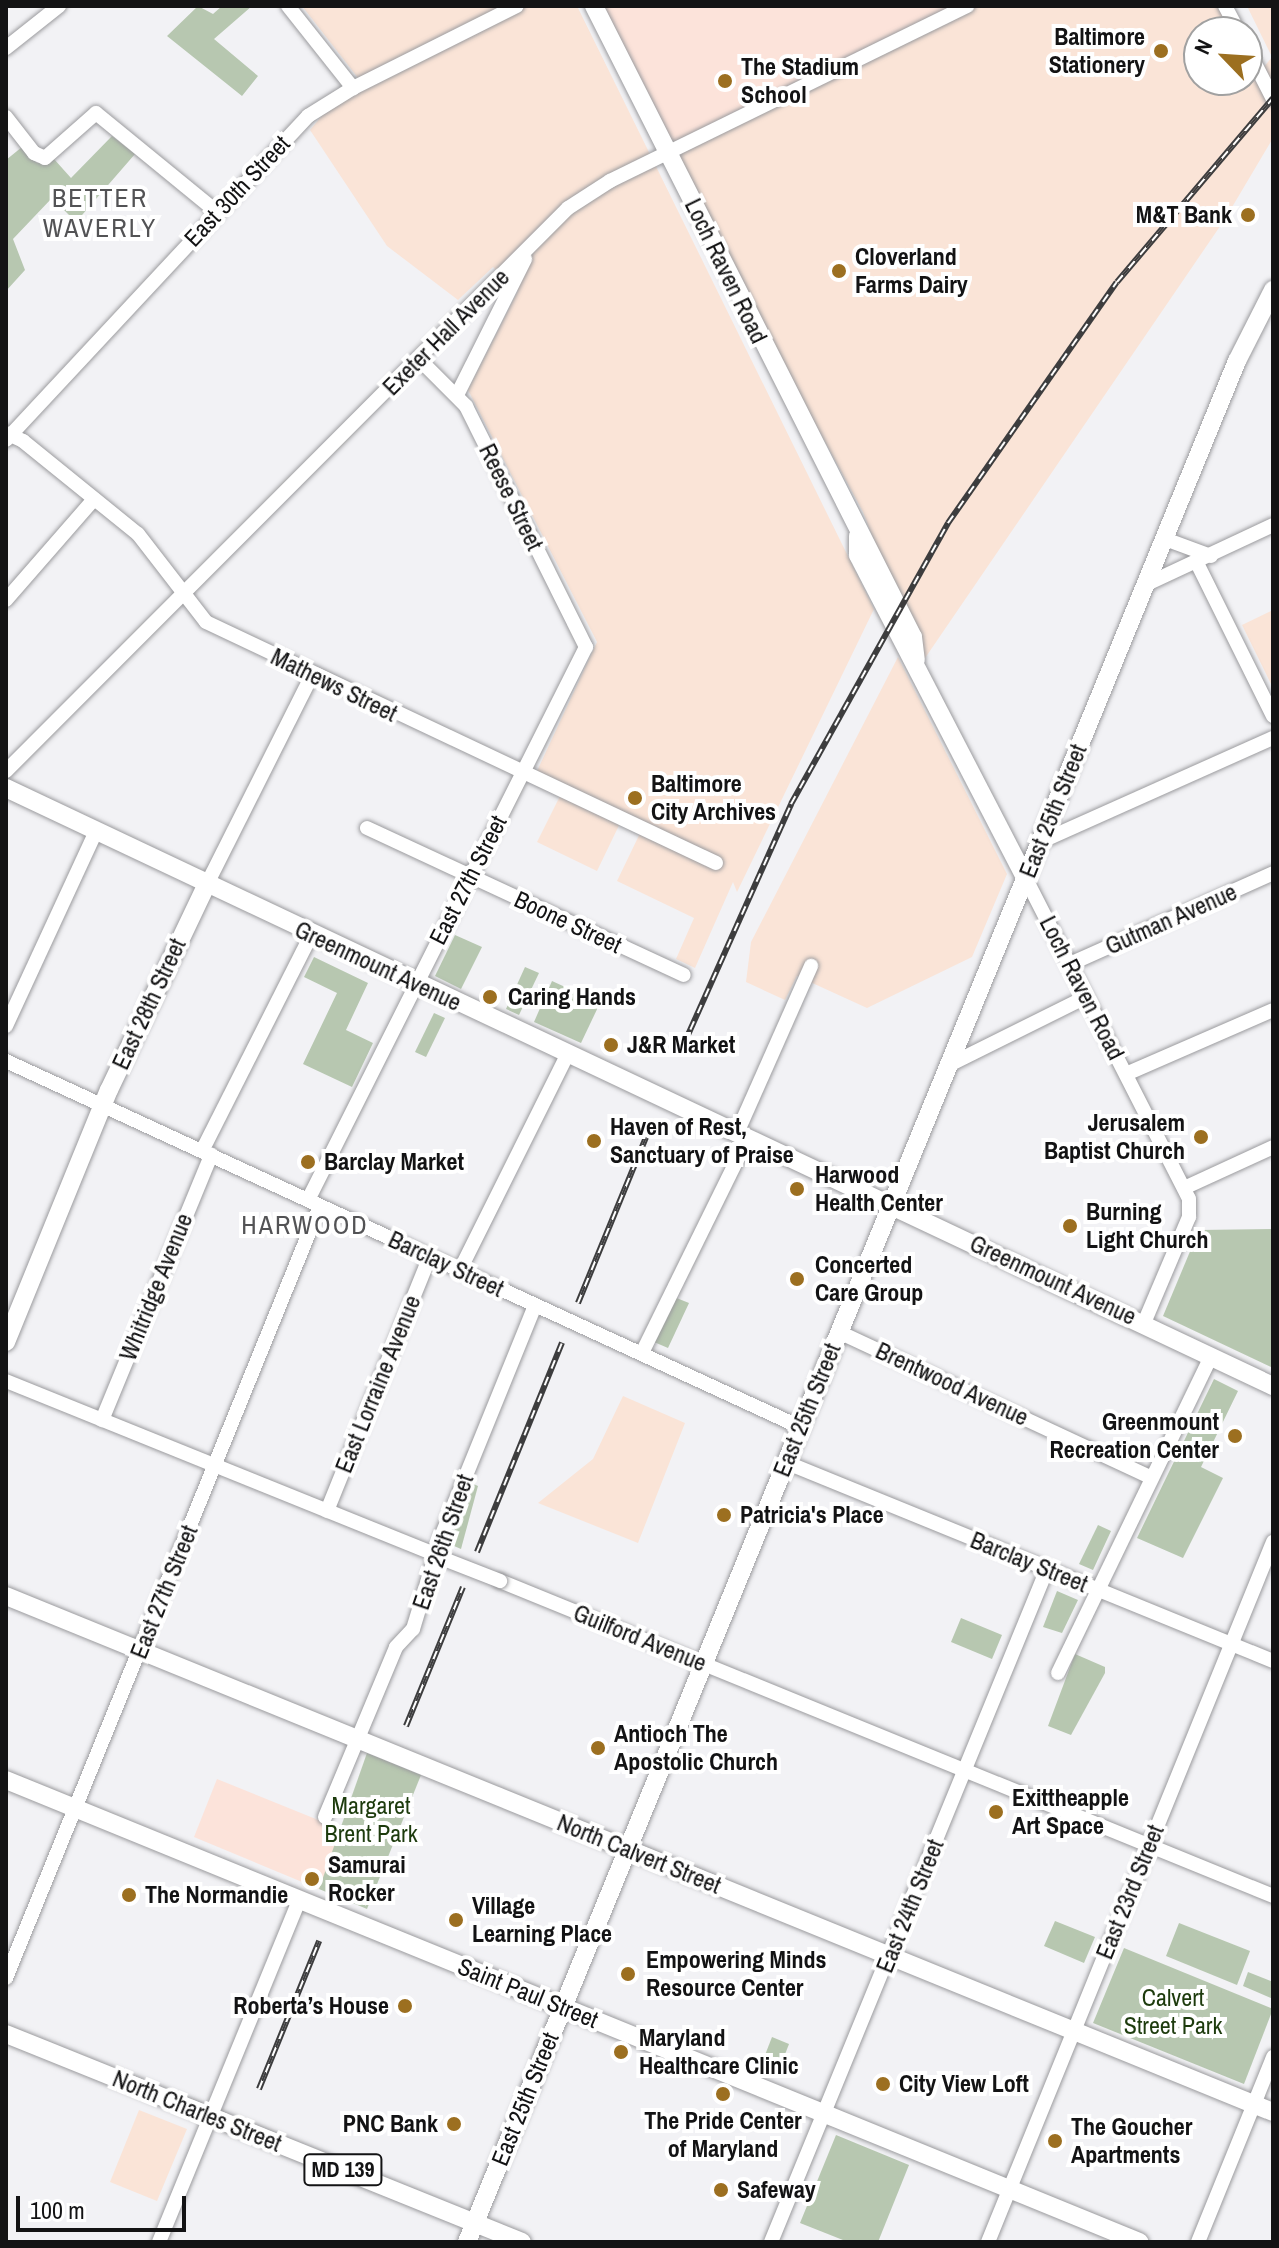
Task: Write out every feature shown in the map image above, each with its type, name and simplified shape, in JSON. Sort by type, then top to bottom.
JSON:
[{"type":"main road","name":"Loch Raven Road","points":[[594,6],[858,536],[869,548],[913,637],[916,660],[1025,877]]},
{"type":"main road","name":"East 25th Street","points":[[467,2242],[1237,361],[1273,290]]},
{"type":"main road","name":"Greenmount Avenue","points":[[6,788],[416,985],[1273,1386]]},
{"type":"main road","name":"East 28th Street","points":[[6,1342],[103,1106],[207,884]]},
{"type":"main road","name":"North Calvert Street","points":[[6,1596],[1273,2112]]},
{"type":"main road","name":"Saint Paul Street","points":[[6,1780],[1139,2242]]},
{"type":"main road","name":"North Charles Street","points":[[6,2034],[522,2242]]},
{"type":"street","points":[[6,48],[59,6]]},
{"type":"street","points":[[288,6],[353,88]]},
{"type":"street","name":"East 30th Street","points":[[8,436],[308,116],[353,88],[517,6]]},
{"type":"street","name":"Exeter Hall Avenue","points":[[6,771],[585,195],[967,6]]},
{"type":"street","points":[[1263,79],[1273,99]]},
{"type":"street","points":[[6,117],[34,153],[45,158],[96,113],[217,212]]},
{"type":"street","points":[[457,395],[530,248]]},
{"type":"street","name":"Reese Street","points":[[419,359],[457,395],[586,647]]},
{"type":"street","name":"Mathews Street","points":[[8,436],[145,541],[182,598],[206,622],[312,675],[716,863]]},
{"type":"street","points":[[6,600],[94,499]]},
{"type":"street","points":[[1147,584],[1273,525]]},
{"type":"street","points":[[1165,539],[1211,556]]},
{"type":"street","points":[[1197,563],[1273,716]]},
{"type":"street","name":"East 27th Street","points":[[6,1978],[215,1466],[314,1203],[416,985],[586,647]]},
{"type":"street","name":"East 28th Street","points":[[207,884],[312,675]]},
{"type":"street","points":[[1040,842],[1273,738]]},
{"type":"street","name":"Boone Street","points":[[367,828],[683,975]]},
{"type":"street","points":[[6,1026],[96,831]]},
{"type":"street","name":"Gutman Avenue","points":[[1070,964],[1273,873]]},
{"type":"street","name":"Loch Raven Road","points":[[1025,877],[1184,1188]]},
{"type":"street","name":"Whitridge Avenue","points":[[102,1420],[207,1153],[311,935]]},
{"type":"street","points":[[642,1353],[742,1136],[811,966]]},
{"type":"street","points":[[947,1066],[1086,997]]},
{"type":"street","points":[[1126,1074],[1273,1010]]},
{"type":"street","points":[[460,1270],[567,1055]]},
{"type":"street","name":"Barclay Street","points":[[6,1061],[800,1427]]},
{"type":"street","points":[[1144,1323],[1189,1217],[1184,1188],[1273,1147]]},
{"type":"street","name":"East Lorraine Avenue","points":[[327,1511],[430,1256]]},
{"type":"street","name":"East 26th Street","points":[[325,1817],[396,1647],[413,1629],[535,1305]]},
{"type":"street","name":"Brentwood Avenue","points":[[839,1332],[1152,1478]]},
{"type":"street","points":[[1058,1673],[1211,1356]]},
{"type":"street","name":"Guilford Avenue","points":[[6,1381],[1273,1896]]},
{"type":"street","name":"Barclay Street","points":[[785,1462],[1273,1661]]},
{"type":"street","name":"East 23rd Street","points":[[988,2242],[1273,1542]]},
{"type":"street","name":"East 24th Street","points":[[771,2242],[1047,1569]]},
{"type":"street","points":[[159,2242],[299,1900]]},
{"type":"street","points":[[1198,2242],[1273,2057]]},
{"type":"shaded area","points":[[302,6],[577,6],[874,609],[737,892],[733,882],[695,968],[676,959],[694,918],[617,881],[644,825],[624,815],[597,871],[537,842],[565,786],[537,771],[597,642],[468,390],[518,291],[493,267],[458,300],[387,246],[310,130],[325,112],[365,87]]},
{"type":"shaded area","name":"The Stadium School","points":[[595,6],[966,6],[669,154]]},
{"type":"shaded area","points":[[966,6],[1224,6],[1229,16],[1183,16],[1183,96],[1263,96],[1263,68],[1272,57],[1263,39],[1263,16],[1252,16],[1247,6],[1273,6],[1273,138],[1225,219],[921,664],[863,512],[669,154]]},
{"type":"shaded area","points":[[1273,610],[1273,688],[1242,625]]},
{"type":"shaded area","points":[[898,657],[1007,874],[972,957],[867,1008],[797,976],[785,1000],[746,982],[751,942]]},
{"type":"shaded area","points":[[623,1396],[685,1423],[638,1543],[538,1503],[593,1459]]},
{"type":"shaded area","points":[[217,1779],[343,1830],[319,1889],[194,1837]]},
{"type":"shaded area","points":[[139,2110],[187,2129],[157,2201],[110,2182]]},
{"type":"green space","points":[[198,6],[213,14],[222,6],[252,6],[214,39],[258,76],[242,96],[167,36]]},
{"type":"green space","points":[[112,136],[135,154],[76,222],[52,198],[13,239],[25,270],[6,291],[6,160],[22,147],[37,163],[54,159],[71,178]]},
{"type":"green space","points":[[455,935],[482,947],[461,989],[435,976]]},
{"type":"green space","points":[[314,957],[368,983],[346,1030],[373,1043],[352,1087],[303,1064],[337,993],[304,977]]},
{"type":"green space","points":[[525,967],[539,973],[519,1015],[506,1009]]},
{"type":"green space","points":[[552,981],[600,1003],[581,1043],[534,1022]]},
{"type":"green space","points":[[434,1013],[445,1018],[426,1057],[415,1052]]},
{"type":"green space","points":[[1273,1229],[1273,1368],[1163,1316],[1199,1230]]},
{"type":"green space","points":[[674,1297],[689,1303],[668,1348],[654,1342]]},
{"type":"green space","points":[[1214,1379],[1238,1391],[1201,1467],[1223,1478],[1183,1558],[1137,1538]]},
{"type":"green space","points":[[471,1483],[478,1486],[461,1549],[447,1543]]},
{"type":"green space","points":[[1098,1525],[1111,1531],[1093,1570],[1079,1564]]},
{"type":"green space","points":[[1057,1591],[1078,1600],[1062,1633],[1043,1627]]},
{"type":"green space","points":[[961,1618],[1002,1635],[992,1659],[951,1642]]},
{"type":"green space","points":[[1075,1654],[1105,1667],[1105,1673],[1071,1735],[1048,1726]]},
{"type":"green space","name":"Margaret Brent Park","points":[[367,1753],[421,1775],[367,1909],[319,1889]]},
{"type":"green space","points":[[1055,1921],[1095,1937],[1084,1963],[1044,1946]]},
{"type":"green space","points":[[1179,1923],[1250,1951],[1237,1985],[1166,1956]]},
{"type":"green space","name":"Calvert Street Park","points":[[1124,1948],[1273,2009],[1244,2084],[1093,2023]]},
{"type":"green space","points":[[1248,1972],[1273,1982],[1273,1999],[1243,1986]]},
{"type":"green space","points":[[772,2037],[789,2044],[777,2075],[760,2068]]},
{"type":"green space","points":[[836,2135],[909,2165],[878,2242],[848,2242],[800,2223]]},
{"type":"railway","points":[[683,1046],[791,804],[948,523],[1117,282],[1273,98]]},
{"type":"railway","points":[[578,1303],[653,1120]]},
{"type":"railway","points":[[477,1552],[562,1343]]},
{"type":"railway","points":[[406,1726],[463,1587]]},
{"type":"railway","points":[[259,2089],[319,1941]]},
{"type":"place","name":"Baltimore Stationery","points":[[1161,51]]},
{"type":"place","name":"The Stadium School","points":[[725,81]]},
{"type":"place","name":"M&T Bank","points":[[1248,215]]},
{"type":"place","name":"Cloverland Farms Dairy","points":[[839,271]]},
{"type":"place","name":"Baltimore City Archives","points":[[635,798]]},
{"type":"place","name":"Caring Hands","points":[[490,997]]},
{"type":"place","name":"J&R Market","points":[[611,1045]]},
{"type":"place","name":"Jerusalem Baptist Church","points":[[1201,1137]]},
{"type":"place","name":"Haven of Rest, Sanctuary of Praise","points":[[594,1141]]},
{"type":"place","name":"Barclay Market","points":[[308,1162]]},
{"type":"place","name":"Harwood Health Center","points":[[797,1189]]},
{"type":"place","name":"Burning Light Church","points":[[1070,1226]]},
{"type":"place","name":"Concerted Care Group","points":[[797,1279]]},
{"type":"place","name":"Greenmount Recreation Center","points":[[1235,1436]]},
{"type":"place","name":"Patricia's Place","points":[[724,1515]]},
{"type":"place","name":"Antioch The Apostolic Church","points":[[598,1748]]},
{"type":"place","name":"Exittheapple Art Space","points":[[996,1812]]},
{"type":"place","name":"Samurai Rocker","points":[[312,1879]]},
{"type":"place","name":"The Normandie","points":[[129,1895]]},
{"type":"place","name":"Village Learning Place","points":[[456,1920]]},
{"type":"place","name":"Empowering Minds Resource Center","points":[[628,1974]]},
{"type":"place","name":"Roberta’s House","points":[[405,2006]]},
{"type":"place","name":"Maryland Healthcare Clinic","points":[[621,2052]]},
{"type":"place","name":"City View Loft","points":[[883,2084]]},
{"type":"place","name":"The Pride Center of Maryland","points":[[723,2094]]},
{"type":"place","name":"PNC Bank","points":[[454,2124]]},
{"type":"place","name":"The Goucher Apartments","points":[[1055,2141]]},
{"type":"place","name":"Safeway","points":[[721,2190]]},
{"type":"district","name":"BETTER WAVERLY","points":[[100,213]]},
{"type":"district","name":"HARWOOD","points":[[305,1225]]}]
